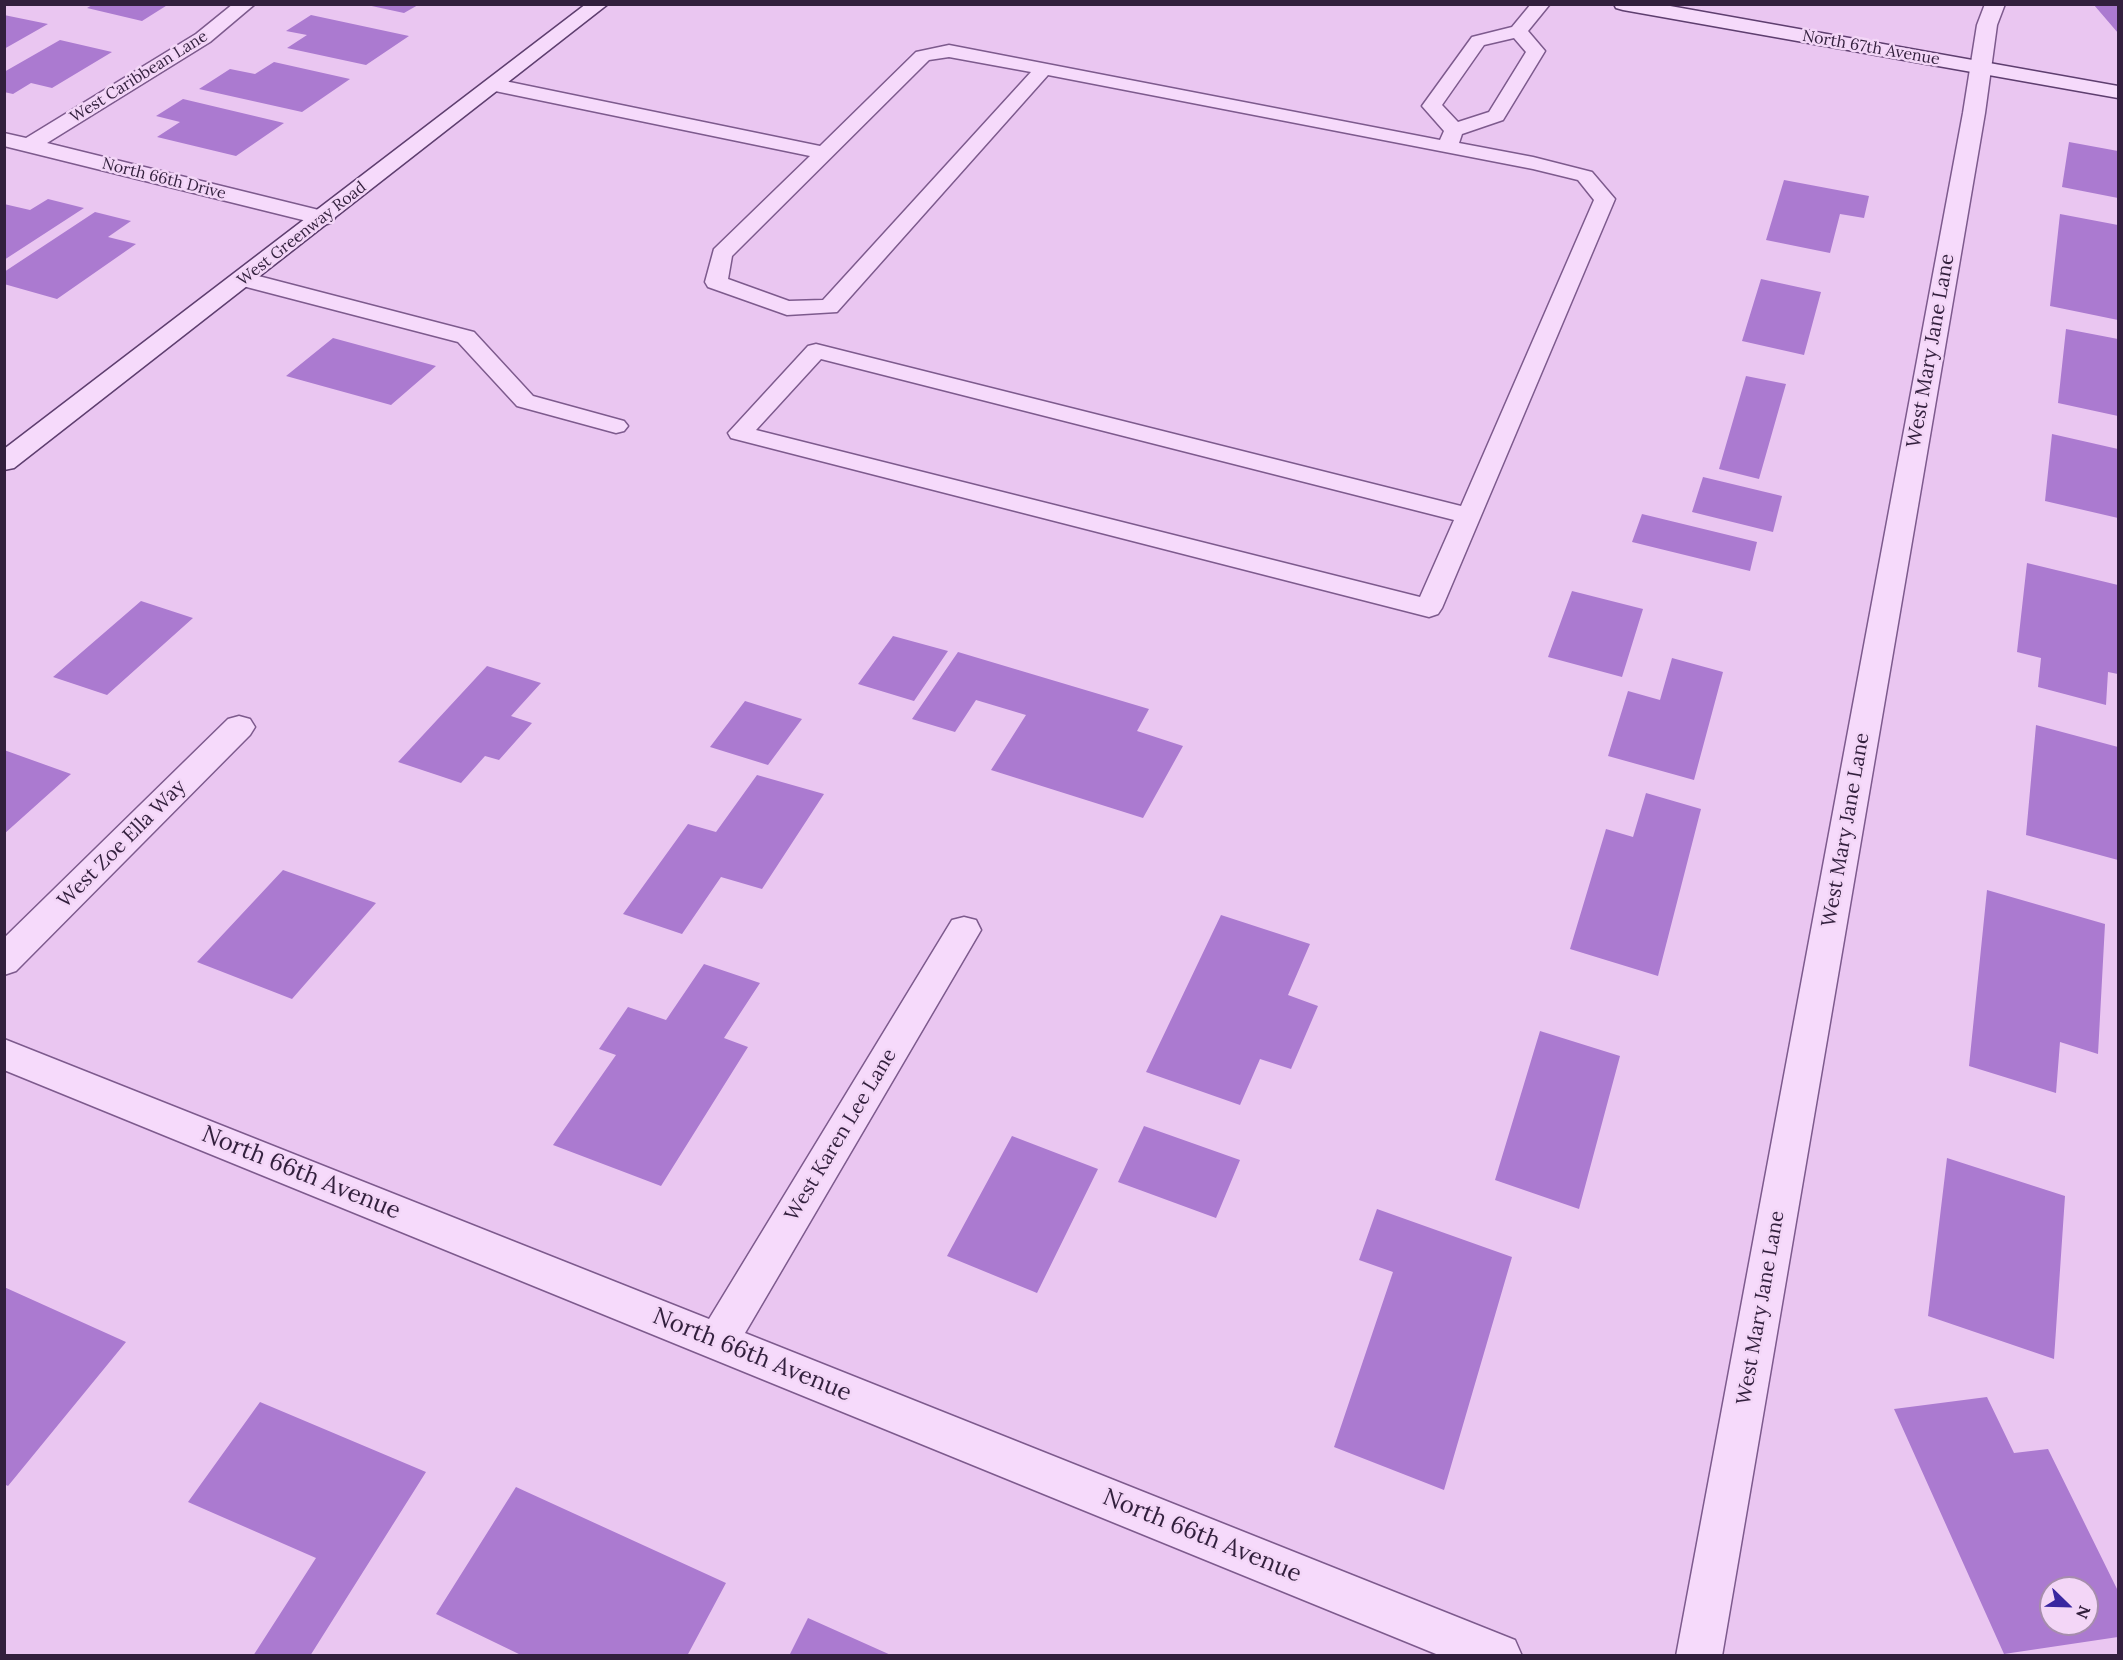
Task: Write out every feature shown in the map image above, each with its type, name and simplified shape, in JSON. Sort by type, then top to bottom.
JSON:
[{"type":"street","name":"West Caribbean Lane","points":[[29,145],[203,38],[246,4]]},
{"type":"street","name":"West Greenway Road","points":[[4,462],[599,4]]},
{"type":"street","name":"North 67th Avenue","points":[[1623,4],[2118,92]]},
{"type":"street","name":"West Mary Jane Lane","points":[[1699,1656],[1988,25],[1995,4]]},
{"type":"street","name":"North 66th Drive","points":[[4,139],[323,218]]},
{"type":"street","name":"West Zoe Ella Way","points":[[4,961],[239,727]]},
{"type":"street","name":"West Karen Lee Lane","points":[[718,1341],[964,930]]},
{"type":"street","name":"North 66th Avenue","points":[[4,1054],[1499,1656]]},
{"type":"lane","points":[[1450,138],[1432,106],[1478,41],[1518,31],[1541,4]]},
{"type":"lane","points":[[1450,138],[1496,116],[1536,51],[1518,31]]},
{"type":"lane","points":[[1044,69],[829,308],[787,308],[716,282],[722,254],[923,56],[949,51],[1450,138],[1586,176],[1605,199],[1469,516],[1429,608],[740,433],[816,351],[1469,516]]},
{"type":"lane","points":[[495,85],[825,153]]},
{"type":"lane","points":[[243,279],[466,338],[525,401],[616,426]]},
{"type":"building","points":[[94,4],[169,4],[142,21],[87,8]]},
{"type":"building","points":[[367,5],[418,5],[404,13]]},
{"type":"building","points":[[2094,5],[2118,5],[2118,33]]},
{"type":"building","points":[[4,15],[48,24],[4,49]]},
{"type":"building","points":[[311,15],[409,36],[366,65],[287,48],[307,35],[286,31]]},
{"type":"building","points":[[60,40],[112,52],[52,88],[31,83],[13,94],[4,92],[4,72]]},
{"type":"building","points":[[274,62],[350,79],[302,112],[199,89],[230,69],[255,74]]},
{"type":"building","points":[[183,99],[284,123],[236,156],[157,137],[180,122],[156,116]]},
{"type":"building","points":[[2069,142],[2118,151],[2118,198],[2062,187]]},
{"type":"building","points":[[1784,180],[1869,196],[1864,218],[1840,214],[1830,253],[1766,240]]},
{"type":"building","points":[[48,199],[84,208],[4,260],[4,204],[30,210]]},
{"type":"building","points":[[95,212],[131,221],[108,237],[136,244],[57,299],[4,284],[4,272]]},
{"type":"building","points":[[2060,214],[2118,225],[2118,320],[2050,306]]},
{"type":"building","points":[[1761,279],[1821,292],[1804,355],[1742,341]]},
{"type":"building","points":[[2066,329],[2118,339],[2118,416],[2058,403]]},
{"type":"building","points":[[333,338],[436,366],[391,405],[286,376]]},
{"type":"building","points":[[1746,376],[1786,384],[1759,479],[1719,469]]},
{"type":"building","points":[[2052,434],[2118,449],[2118,518],[2045,501]]},
{"type":"building","points":[[1703,477],[1782,496],[1773,532],[1692,512]]},
{"type":"building","points":[[1642,514],[1757,542],[1750,571],[1632,542]]},
{"type":"building","points":[[2027,563],[2118,585],[2118,674],[2108,672],[2106,705],[2038,687],[2041,658],[2017,652]]},
{"type":"building","points":[[1572,591],[1643,609],[1622,677],[1548,657]]},
{"type":"building","points":[[141,601],[193,618],[107,695],[53,677]]},
{"type":"building","points":[[893,636],[948,651],[914,701],[858,684]]},
{"type":"building","points":[[958,652],[1149,709],[1137,731],[1183,746],[1143,818],[991,770],[1026,715],[976,700],[955,732],[912,719]]},
{"type":"building","points":[[1672,658],[1723,672],[1694,780],[1608,756],[1628,691],[1660,700]]},
{"type":"building","points":[[487,666],[541,683],[511,716],[532,723],[499,760],[485,756],[461,783],[398,762]]},
{"type":"building","points":[[745,701],[802,719],[768,765],[710,747]]},
{"type":"building","points":[[2036,725],[2118,747],[2118,860],[2026,835]]},
{"type":"building","points":[[4,750],[71,774],[4,834]]},
{"type":"building","points":[[757,775],[824,794],[762,889],[721,877],[682,934],[623,914],[688,824],[716,832]]},
{"type":"building","points":[[1646,793],[1701,809],[1658,976],[1570,949],[1606,829],[1633,837]]},
{"type":"building","points":[[283,870],[376,903],[292,999],[197,962]]},
{"type":"building","points":[[1987,890],[2105,924],[2098,1054],[2060,1042],[2056,1093],[1969,1066]]},
{"type":"building","points":[[1221,915],[1310,944],[1288,995],[1318,1006],[1291,1069],[1260,1059],[1240,1105],[1146,1072]]},
{"type":"building","points":[[704,964],[760,983],[724,1038],[748,1047],[661,1186],[553,1145],[616,1055],[599,1049],[628,1007],[666,1020]]},
{"type":"building","points":[[1540,1031],[1620,1056],[1579,1209],[1495,1180]]},
{"type":"building","points":[[1144,1126],[1240,1160],[1216,1218],[1118,1182]]},
{"type":"building","points":[[1012,1136],[1098,1169],[1037,1293],[947,1256]]},
{"type":"building","points":[[1947,1158],[2065,1196],[2054,1359],[1928,1316]]},
{"type":"building","points":[[1377,1209],[1512,1257],[1444,1490],[1334,1447],[1393,1272],[1359,1260]]},
{"type":"building","points":[[4,1287],[126,1342],[8,1486],[4,1484]]},
{"type":"building","points":[[1987,1397],[2014,1453],[2048,1449],[2118,1591],[2118,1637],[2004,1654],[1894,1409]]},
{"type":"building","points":[[260,1402],[426,1472],[310,1656],[253,1656],[316,1558],[188,1502]]},
{"type":"building","points":[[516,1487],[726,1583],[687,1656],[523,1656],[436,1614]]},
{"type":"building","points":[[808,1618],[893,1656],[789,1656]]}]
